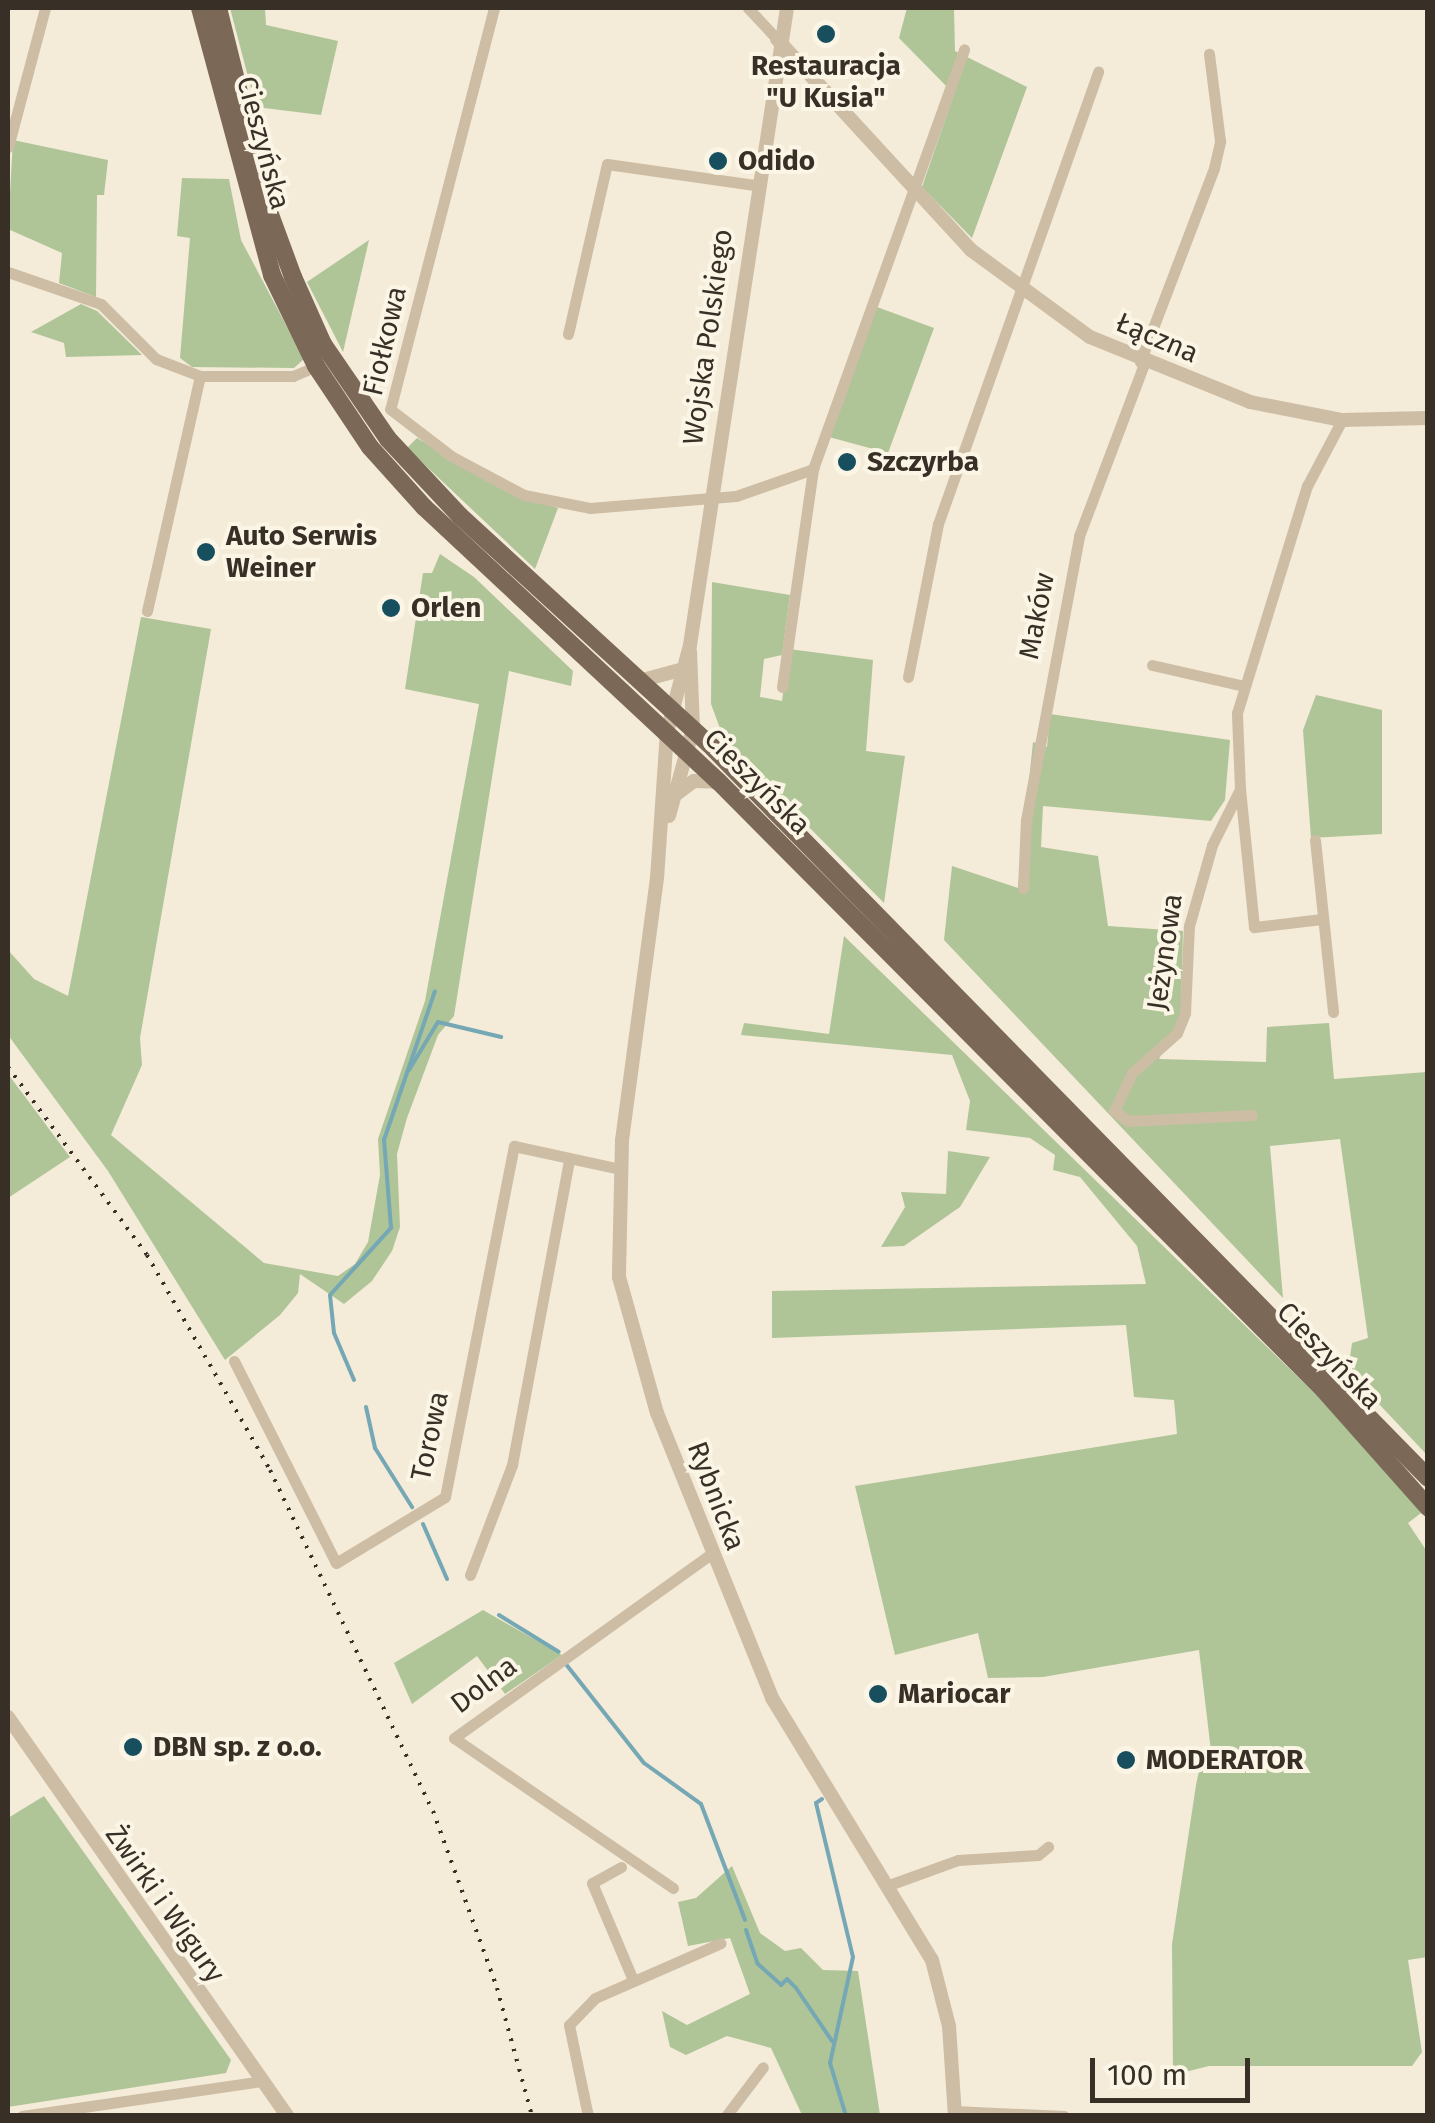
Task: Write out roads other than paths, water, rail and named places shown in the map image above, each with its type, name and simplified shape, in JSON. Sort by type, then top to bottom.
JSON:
[{"type":"main road","name":"Cieszyńska","points":[[200,8],[251,213],[316,366],[370,446],[424,507],[719,782],[1324,1390],[1428,1507]]},
{"type":"main road","name":"Cieszyńska","points":[[218,8],[279,240],[323,344],[359,402],[422,479],[692,728],[1352,1393],[1428,1478]]},
{"type":"street","points":[[8,147],[45,8]]},
{"type":"street","name":"Fiołkowa","points":[[494,8],[390,409],[451,456],[524,495],[590,508],[710,496]]},
{"type":"street","points":[[748,8],[778,39]]},
{"type":"street","name":"Wojska Polskiego","points":[[685,749],[692,728],[690,646],[710,496],[755,185],[786,8]]},
{"type":"street","name":"Łączna","points":[[778,39],[915,192],[1022,293],[1142,363],[1250,402],[1342,420],[1428,418]]},
{"type":"street","points":[[782,687],[812,469],[964,49]]},
{"type":"street","name":"Maków","points":[[1022,888],[1026,820],[1076,550],[1214,168],[1220,141],[1209,54]]},
{"type":"street","points":[[908,676],[938,524],[1098,72]]},
{"type":"street","points":[[568,334],[607,164],[755,185]]},
{"type":"street","points":[[8,272],[102,304],[156,359],[200,376],[292,376],[316,366]]},
{"type":"street","points":[[147,611],[200,376]]},
{"type":"street","name":"Jeżynowa","points":[[1252,1115],[1128,1120],[1114,1111],[1132,1074],[1181,1023],[1200,883],[1240,789],[1234,737],[1244,686],[1308,486],[1342,420]]},
{"type":"street","points":[[710,496],[736,496],[812,469]]},
{"type":"street","name":"Wojska Polskiego","points":[[667,732],[680,670],[690,646]]},
{"type":"street","points":[[1152,665],[1244,686]]},
{"type":"street","points":[[639,680],[680,670]]},
{"type":"street","name":"Rybnicka","points":[[667,732],[660,846],[620,1169],[617,1244],[628,1322],[712,1554],[783,1718],[920,1932],[940,1986],[955,2114]]},
{"type":"street","name":"Rybnicka","points":[[660,846],[685,749]]},
{"type":"street","points":[[674,797],[694,781],[719,782]]},
{"type":"street","points":[[1240,789],[1254,926],[1322,919]]},
{"type":"street","points":[[1315,840],[1333,1012]]},
{"type":"street","name":"Torowa","points":[[234,1360],[336,1563],[445,1497],[514,1146],[620,1169]]},
{"type":"street","points":[[470,1575],[512,1465],[569,1160]]},
{"type":"street","name":"Dolna","points":[[673,1888],[454,1738],[712,1554]]},
{"type":"street","name":"Żwirki i Wigury","points":[[8,1718],[288,2116]]},
{"type":"street","points":[[889,1884],[958,1860],[1038,1855],[1048,1847]]},
{"type":"street","points":[[621,1866],[592,1883],[632,1980]]},
{"type":"street","points":[[588,2116],[566,2030],[595,1998],[722,1944]]},
{"type":"street","points":[[726,2116],[763,2067]]},
{"type":"street","points":[[22,2116],[261,2082]]},
{"type":"street","points":[[955,2114],[1064,2116]]},
{"type":"waterway","points":[[354,1380],[334,1333],[330,1295],[391,1228],[384,1140],[435,991]]},
{"type":"waterway","points":[[409,1070],[438,1022],[501,1037]]},
{"type":"waterway","points":[[366,1407],[375,1448],[412,1507]]},
{"type":"waterway","points":[[423,1524],[447,1579]]},
{"type":"waterway","points":[[499,1615],[559,1652]]},
{"type":"waterway","points":[[565,1663],[644,1763],[701,1804],[745,1920]]},
{"type":"waterway","points":[[822,1799],[816,1803],[853,1957],[830,2063],[846,2116]]},
{"type":"waterway","points":[[746,1930],[758,1964],[781,1985],[787,1979],[796,1988],[832,2041]]},
{"type":"railway","points":[[8,1067],[147,1255],[270,1470],[433,1811],[497,1988],[532,2116]]},
{"type":"place","name":"Restauracja \"U Kusia\"","points":[[826,34]]},
{"type":"place","name":"Odido","points":[[718,161]]},
{"type":"place","name":"Szczyrba","points":[[847,462]]},
{"type":"place","name":"Auto Serwis Weiner","points":[[206,552]]},
{"type":"place","name":"Orlen","points":[[391,608]]},
{"type":"place","name":"Mariocar","points":[[878,1694]]},
{"type":"place","name":"DBN sp. z o.o.","points":[[133,1747]]},
{"type":"place","name":"MODERATOR","points":[[1126,1760]]}]
